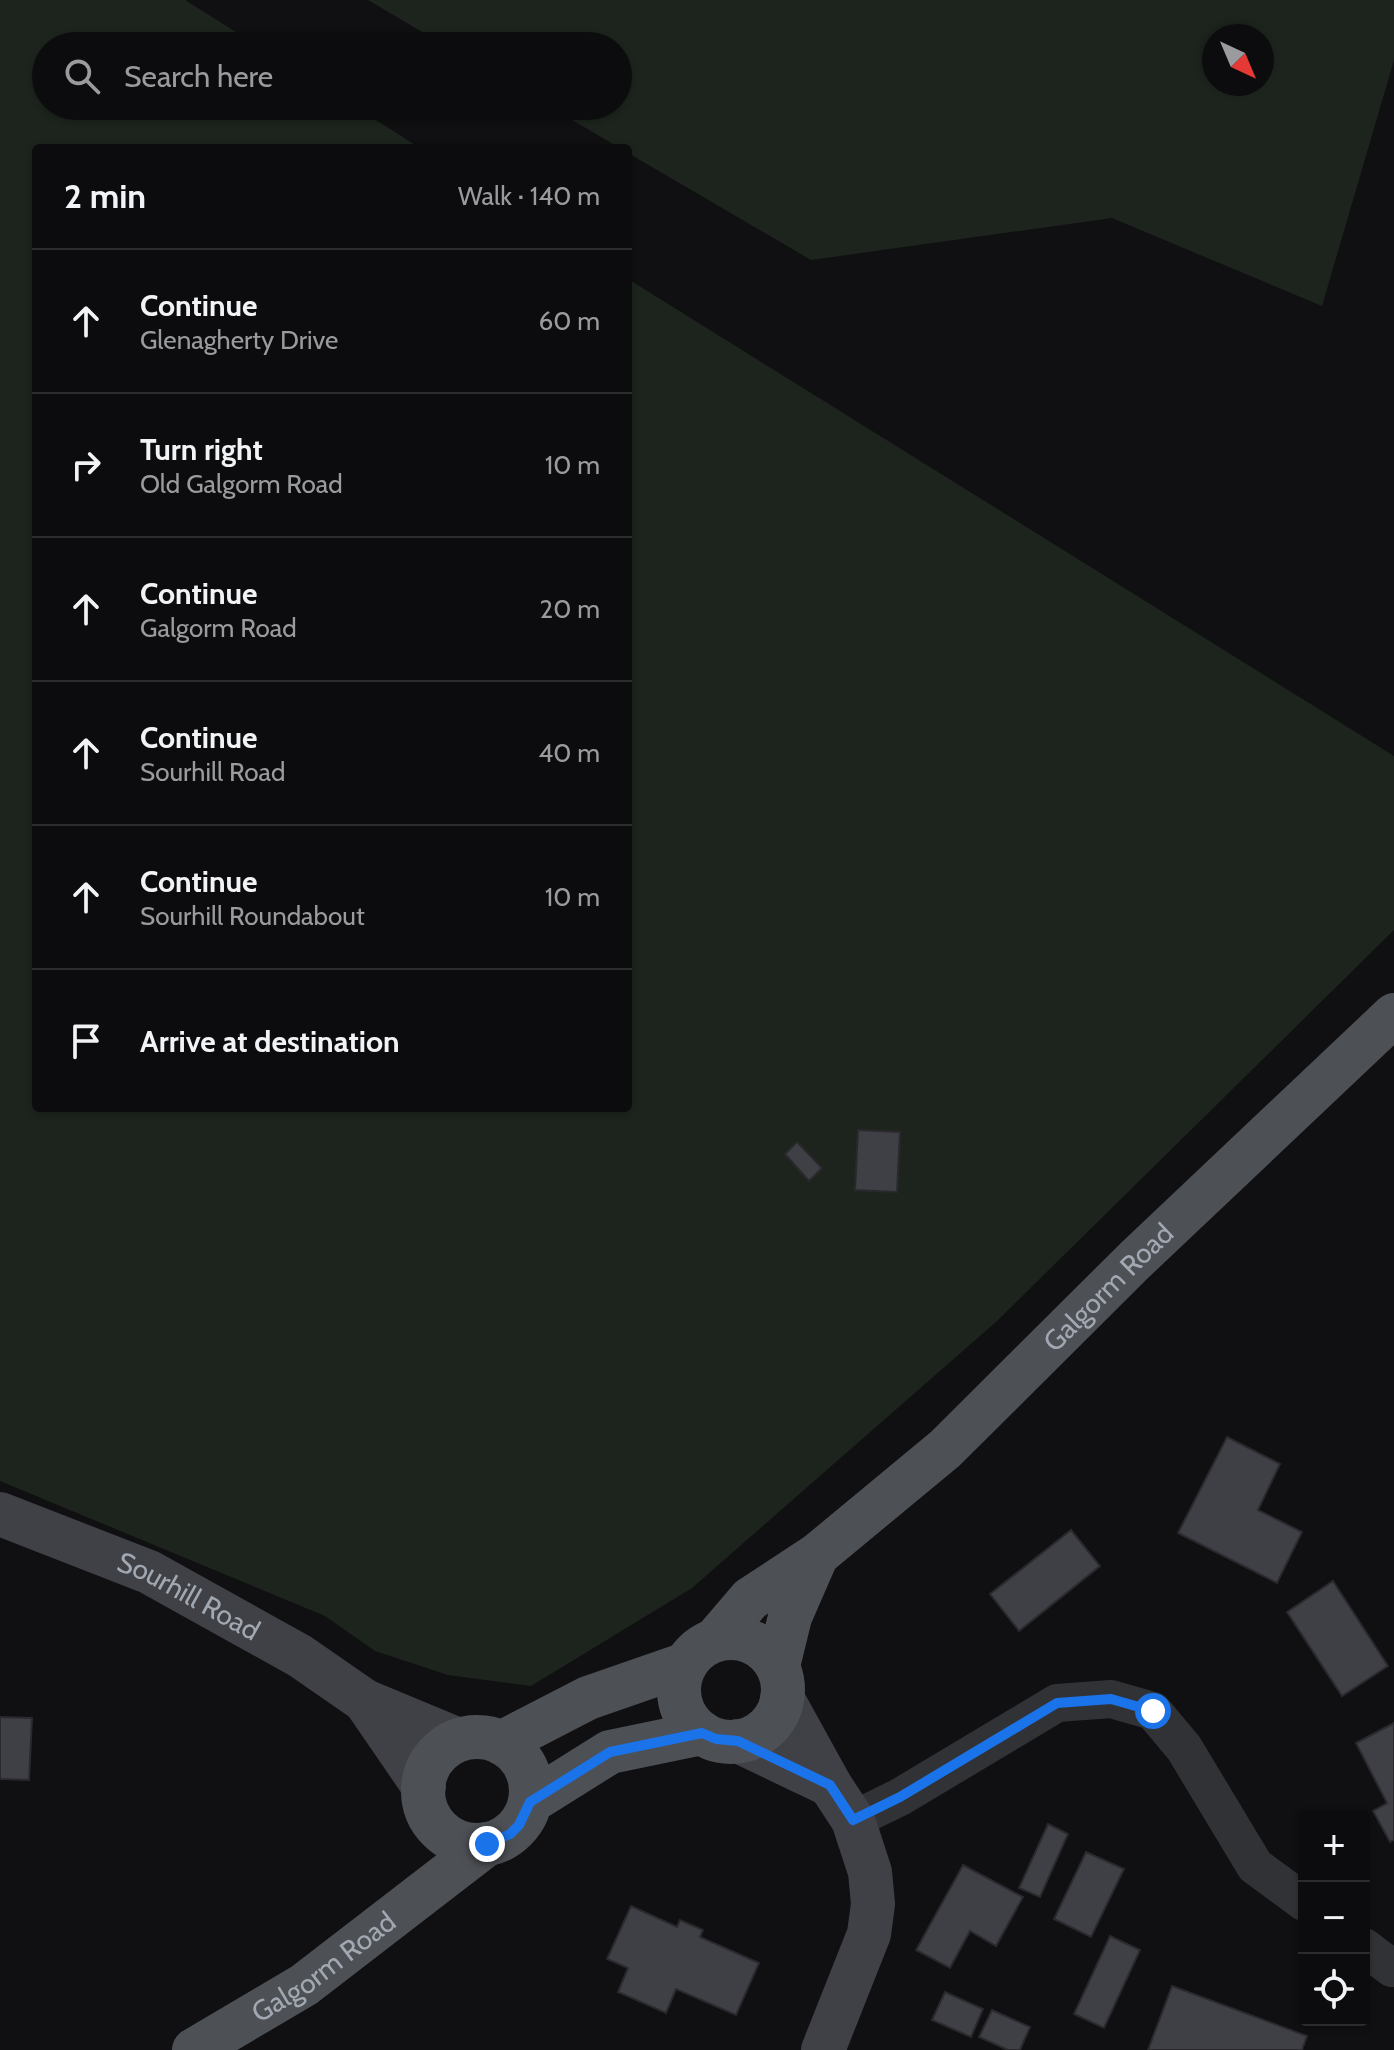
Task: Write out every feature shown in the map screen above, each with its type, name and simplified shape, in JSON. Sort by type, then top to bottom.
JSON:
[{"type":"main road","name":"Galgorm Road","points":[[700,1652],[750,1599],[817,1555],[945,1449],[1135,1260],[1394,1015]]},
{"type":"main road","name":"Galgorm Road","points":[[780,1682],[790,1617],[817,1555]]},
{"type":"main road","points":[[480,1742],[515,1753],[526,1768],[531,1785],[530,1802],[519,1825],[510,1834],[487,1844],[457,1841],[443,1833],[431,1819],[424,1795],[431,1764],[438,1754],[480,1742],[700,1652],[729,1637],[758,1645],[769,1654],[780,1682],[778,1713],[759,1734],[610,1752],[530,1802]]},
{"type":"main road","points":[[700,1652],[680,1678],[679,1694],[691,1722],[720,1737]]},
{"type":"main road","name":"Galgorm Road","points":[[408,1904],[424,1795]]},
{"type":"main road","name":"Galgorm Road","points":[[194,2050],[304,1985],[487,1844]]},
{"type":"street","name":"Sourhill Road","points":[[0,1514],[149,1572],[300,1656],[365,1701],[480,1742]]},
{"type":"street","points":[[780,1682],[842,1802],[870,1872],[873,1904],[869,1934],[823,2050]]},
{"type":"street","points":[[720,1737],[842,1802],[900,1797],[1057,1703],[1111,1699],[1153,1711],[1184,1748],[1255,1866],[1298,1898]]},
{"type":"street","name":"Sourhill Road","points":[[365,1701],[424,1795]]},
{"type":"shaded area","points":[[0,0],[185,0],[236,32],[32,32],[32,120],[376,120],[414,144],[32,144],[32,1112],[632,1112],[632,281],[1394,756],[1394,930],[997,1321],[692,1588],[531,1686],[448,1675],[375,1651],[325,1616],[0,1481]]},
{"type":"shaded area","points":[[368,0],[1394,0],[1394,60],[1322,306],[1112,218],[811,260],[632,155],[632,144],[613,144],[572,120],[632,120],[632,32],[422,32]]},
{"type":"building","points":[[858,1130],[900,1132],[897,1192],[855,1190]]},
{"type":"building","points":[[797,1142],[822,1168],[809,1181],[785,1154]]},
{"type":"building","points":[[1227,1437],[1280,1464],[1258,1510],[1302,1532],[1277,1583],[1178,1533]]},
{"type":"building","points":[[1071,1530],[1100,1566],[1019,1631],[990,1594]]},
{"type":"building","points":[[1333,1581],[1388,1666],[1342,1696],[1287,1612]]},
{"type":"building","points":[[0,1717],[32,1718],[29,1780],[0,1779]]},
{"type":"building","points":[[1394,1723],[1394,1840],[1390,1842],[1373,1811],[1387,1803],[1356,1743]]},
{"type":"building","points":[[1048,1824],[1068,1834],[1040,1897],[1019,1888]]},
{"type":"building","points":[[1086,1852],[1124,1869],[1091,1937],[1054,1919]]},
{"type":"building","points":[[963,1865],[1023,1897],[996,1946],[970,1931],[950,1968],[916,1950]]},
{"type":"building","points":[[631,1906],[677,1927],[680,1920],[703,1930],[700,1937],[759,1963],[736,2015],[676,1989],[666,2013],[618,1992],[628,1968],[607,1959]]},
{"type":"building","points":[[1110,1936],[1140,1950],[1104,2028],[1074,2014]]},
{"type":"building","points":[[1172,1986],[1307,2036],[1302,2050],[1148,2050]]},
{"type":"building","points":[[945,1992],[983,2009],[971,2037],[932,2020]]},
{"type":"building","points":[[992,2010],[1030,2027],[1020,2050],[1008,2050],[979,2037]]},
{"type":"route","points":[[487,1844],[510,1834],[526,1814],[530,1802],[610,1752],[702,1733],[716,1739],[738,1741],[830,1785],[853,1820],[900,1797],[1057,1703],[1111,1699],[1153,1711]]}]
